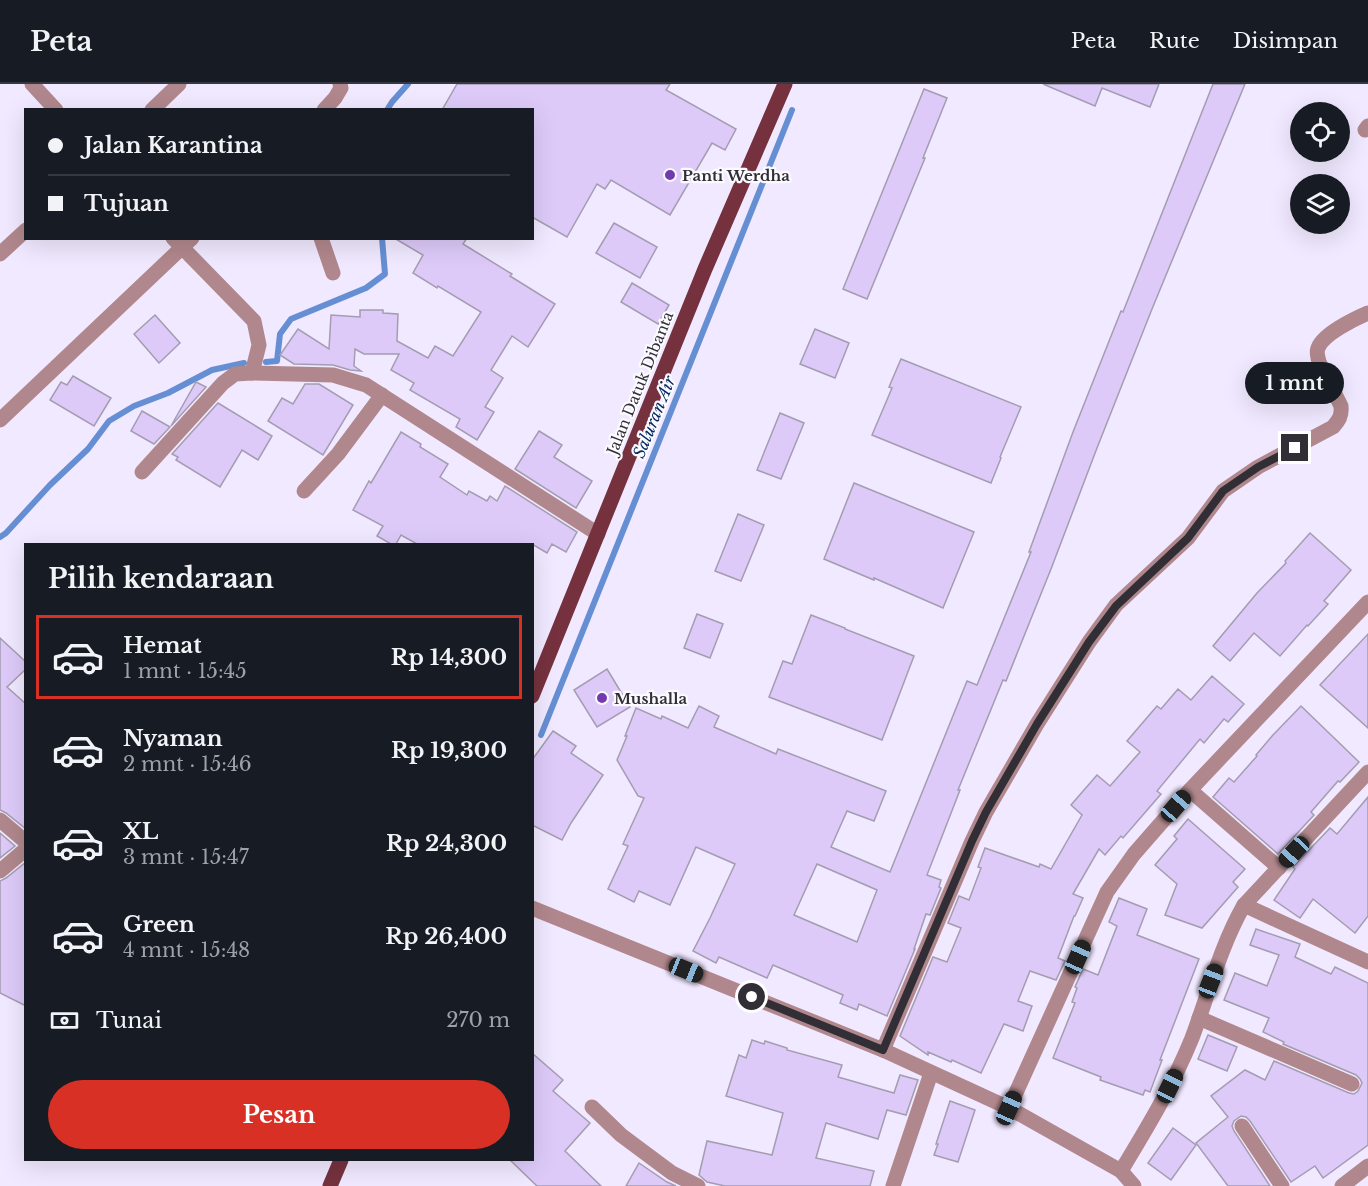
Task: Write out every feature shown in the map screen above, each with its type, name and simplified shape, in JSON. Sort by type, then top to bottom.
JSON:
[{"type":"main road","name":"Jalan Datuk Dibanta","points":[[534,691],[705,269],[785,84]]},
{"type":"main road","points":[[330,1186],[341,1161]]},
{"type":"street","points":[[32,84],[54,108]]},
{"type":"street","points":[[154,108],[179,84]]},
{"type":"street","points":[[326,108],[341,88],[340,84]]},
{"type":"street","points":[[0,254],[24,232]]},
{"type":"street","points":[[322,240],[333,273]]},
{"type":"street","points":[[0,420],[182,242],[254,321],[259,345],[252,373]]},
{"type":"street","points":[[883,1050],[986,812],[1037,724],[1089,642],[1116,606],[1188,538],[1223,491],[1258,467],[1333,427],[1342,414],[1341,406],[1319,362],[1318,348],[1323,340],[1368,313]]},
{"type":"street","points":[[142,472],[223,382],[235,374],[333,375],[366,385],[598,534]]},
{"type":"street","points":[[304,491],[338,454],[382,395]]},
{"type":"street","points":[[1009,1108],[1107,892],[1134,854],[1190,790],[1368,602]]},
{"type":"street","points":[[1121,1172],[1160,1106],[1180,1066],[1232,926],[1244,905],[1368,772]]},
{"type":"street","points":[[1190,790],[1279,868]]},
{"type":"street","points":[[0,820],[24,840]]},
{"type":"street","points":[[0,872],[24,851]]},
{"type":"street","points":[[1244,905],[1366,957]]},
{"type":"street","points":[[534,909],[883,1050],[1009,1108],[1121,1172],[1134,1186]]},
{"type":"street","points":[[1198,1018],[1352,1084]]},
{"type":"street","points":[[893,1186],[931,1073]]},
{"type":"street","points":[[592,1107],[621,1135],[672,1173],[698,1186]]},
{"type":"street","points":[[1242,1126],[1282,1186]]},
{"type":"street","points":[[1342,1186],[1368,1166]]},
{"type":"building","points":[[457,84],[670,84],[666,90],[736,129],[725,150],[712,143],[670,215],[611,180],[605,189],[597,184],[567,237],[534,218],[534,108],[443,108]]},
{"type":"building","points":[[1043,84],[1159,84],[1150,107],[1102,88],[1095,106]]},
{"type":"building","points":[[1213,84],[1245,84],[1152,309],[1006,681],[1003,680],[958,790],[960,790],[927,875],[941,880],[939,887],[941,888],[930,915],[926,914],[915,949],[887,1016],[859,1004],[857,1010],[840,1003],[843,995],[773,965],[767,978],[719,957],[716,963],[693,951],[735,864],[696,847],[670,905],[639,891],[634,902],[608,889],[628,846],[623,844],[644,798],[638,796],[617,760],[636,708],[661,719],[662,716],[688,728],[699,706],[719,716],[714,727],[776,754],[778,749],[886,791],[874,821],[847,811],[831,847],[890,872],[967,681],[977,685],[1031,552],[1029,552],[1073,432],[1121,311],[1123,312]],"holes":[[[817,864],[877,890],[857,942],[794,915]]]},
{"type":"building","points":[[924,89],[947,98],[867,299],[843,289]]},
{"type":"building","points":[[614,223],[657,247],[640,278],[596,253]]},
{"type":"building","points":[[397,240],[466,240],[463,244],[555,304],[528,347],[512,336],[491,370],[503,378],[485,407],[494,412],[477,440],[456,427],[460,419],[410,390],[414,383],[391,370],[399,354],[364,354],[355,349],[354,366],[361,371],[333,365],[294,364],[280,355],[298,329],[329,349],[331,315],[360,317],[360,310],[383,310],[383,313],[398,314],[397,341],[428,358],[435,346],[453,356],[481,312],[413,273],[423,255]]},
{"type":"building","points":[[632,283],[669,305],[658,324],[621,302]]},
{"type":"building","points":[[155,315],[180,343],[159,363],[134,334]]},
{"type":"building","points":[[815,329],[849,343],[835,378],[800,364]]},
{"type":"building","points":[[901,359],[1021,407],[991,483],[872,435],[892,388],[889,387]]},
{"type":"building","points":[[73,376],[111,398],[94,426],[50,400],[61,382],[67,385]]},
{"type":"building","points":[[196,382],[206,387],[171,426]]},
{"type":"building","points":[[305,384],[319,384],[353,405],[323,455],[268,421],[282,398],[293,404]]},
{"type":"building","points":[[218,403],[272,436],[258,460],[242,450],[220,487],[176,460],[178,457],[172,454]]},
{"type":"building","points":[[142,411],[170,427],[154,444],[131,431]]},
{"type":"building","points":[[780,413],[804,423],[781,479],[757,470]]},
{"type":"building","points":[[539,431],[562,445],[554,457],[592,481],[576,508],[515,469]]},
{"type":"building","points":[[401,432],[448,464],[440,477],[467,495],[469,491],[487,501],[490,496],[497,501],[505,486],[577,532],[566,552],[552,544],[547,553],[534,543],[415,543],[401,535],[397,543],[389,543],[377,536],[383,526],[353,510],[369,481],[371,483]]},
{"type":"building","points":[[854,483],[974,532],[943,608],[824,559]]},
{"type":"building","points":[[738,514],[764,525],[741,581],[715,571]]},
{"type":"building","points":[[1310,533],[1351,570],[1324,601],[1328,604],[1280,656],[1254,633],[1230,661],[1213,646]]},
{"type":"building","points":[[697,614],[723,624],[710,658],[684,648]]},
{"type":"building","points":[[811,615],[914,656],[882,740],[769,697],[783,661],[792,664]]},
{"type":"building","points":[[1368,634],[1368,728],[1320,685]]},
{"type":"building","points":[[0,638],[24,660],[24,671],[7,687],[24,702],[24,827],[0,810]]},
{"type":"building","name":"Mushalla","points":[[607,669],[630,707],[597,727],[574,690]]},
{"type":"building","points":[[1212,676],[1244,704],[1228,722],[1224,719],[1204,743],[1200,739],[1157,791],[1161,794],[1123,838],[1121,836],[1105,855],[1099,849],[1073,894],[1083,898],[1058,958],[1065,961],[1056,980],[1030,971],[1018,1001],[1032,1006],[1023,1031],[1004,1024],[981,1073],[928,1052],[928,1055],[900,1036],[933,957],[947,962],[961,928],[948,923],[959,896],[969,900],[981,868],[978,867],[985,848],[1051,869],[1082,815],[1071,805],[1097,775],[1110,786],[1140,752],[1127,741],[1157,706],[1161,709],[1178,689],[1191,700]]},
{"type":"building","points":[[1301,706],[1359,762],[1340,782],[1338,781],[1311,812],[1314,815],[1278,854],[1213,797],[1229,778],[1234,782],[1273,735]]},
{"type":"building","points":[[553,731],[576,746],[571,753],[603,775],[562,840],[534,826],[534,757]]},
{"type":"building","points":[[1368,797],[1368,916],[1355,933],[1313,899],[1300,918],[1274,900],[1295,869],[1293,867],[1330,828],[1337,834]]},
{"type":"building","points":[[1188,819],[1245,869],[1233,882],[1238,887],[1202,928],[1165,915],[1177,884],[1155,865],[1177,839],[1174,836]]},
{"type":"building","points":[[0,833],[15,846],[0,858]]},
{"type":"building","points":[[24,864],[24,1005],[0,993],[0,881]]},
{"type":"building","points":[[1119,898],[1147,909],[1137,935],[1199,959],[1150,1092],[1145,1090],[1143,1095],[1100,1080],[1101,1077],[1053,1058],[1075,1003],[1072,1002],[1077,988],[1075,987],[1083,969],[1098,975],[1117,926],[1109,922]]},
{"type":"building","points":[[1256,929],[1300,944],[1295,957],[1331,974],[1335,967],[1368,983],[1368,1145],[1323,1178],[1315,1166],[1291,1182],[1250,1121],[1241,1116],[1234,1121],[1232,1126],[1234,1131],[1270,1186],[1228,1186],[1196,1143],[1228,1117],[1211,1096],[1245,1070],[1265,1080],[1274,1061],[1349,1093],[1354,1094],[1358,1091],[1362,1083],[1356,1075],[1283,1044],[1284,1042],[1263,1032],[1269,1018],[1224,1000],[1235,973],[1267,986],[1279,955],[1250,945]]},
{"type":"building","points":[[1208,1035],[1237,1047],[1227,1071],[1198,1059]]},
{"type":"building","points":[[752,1040],[764,1044],[765,1041],[787,1048],[787,1050],[842,1065],[838,1077],[894,1093],[900,1075],[918,1080],[906,1115],[887,1110],[878,1139],[826,1123],[816,1158],[874,1171],[870,1186],[725,1186],[707,1182],[699,1175],[707,1141],[772,1155],[783,1113],[726,1096],[739,1055],[746,1058]]},
{"type":"building","points":[[534,1055],[563,1080],[553,1091],[590,1123],[565,1151],[601,1186],[537,1186],[511,1161],[534,1161]]},
{"type":"building","points":[[950,1101],[975,1110],[958,1162],[934,1155]]},
{"type":"building","points":[[1173,1128],[1196,1145],[1171,1180],[1148,1163]]},
{"type":"building","points":[[639,1163],[667,1182],[676,1186],[626,1186]]},
{"type":"waterway","points":[[388,108],[408,84]]},
{"type":"waterway","name":"Saluran Air","points":[[541,735],[792,110]]},
{"type":"waterway","points":[[266,362],[277,361],[280,334],[291,319],[366,288],[385,274],[382,240]]},
{"type":"waterway","points":[[0,537],[88,449],[109,421],[134,406],[168,393],[212,370],[244,363]]},
{"type":"place","name":"Panti Werdha","points":[[670,175]]},
{"type":"place","name":"Mushalla","points":[[602,698]]},
{"type":"route","points":[[752,997],[883,1050],[986,812],[1037,724],[1089,642],[1116,606],[1188,538],[1223,491],[1258,467],[1295,448]]}]
